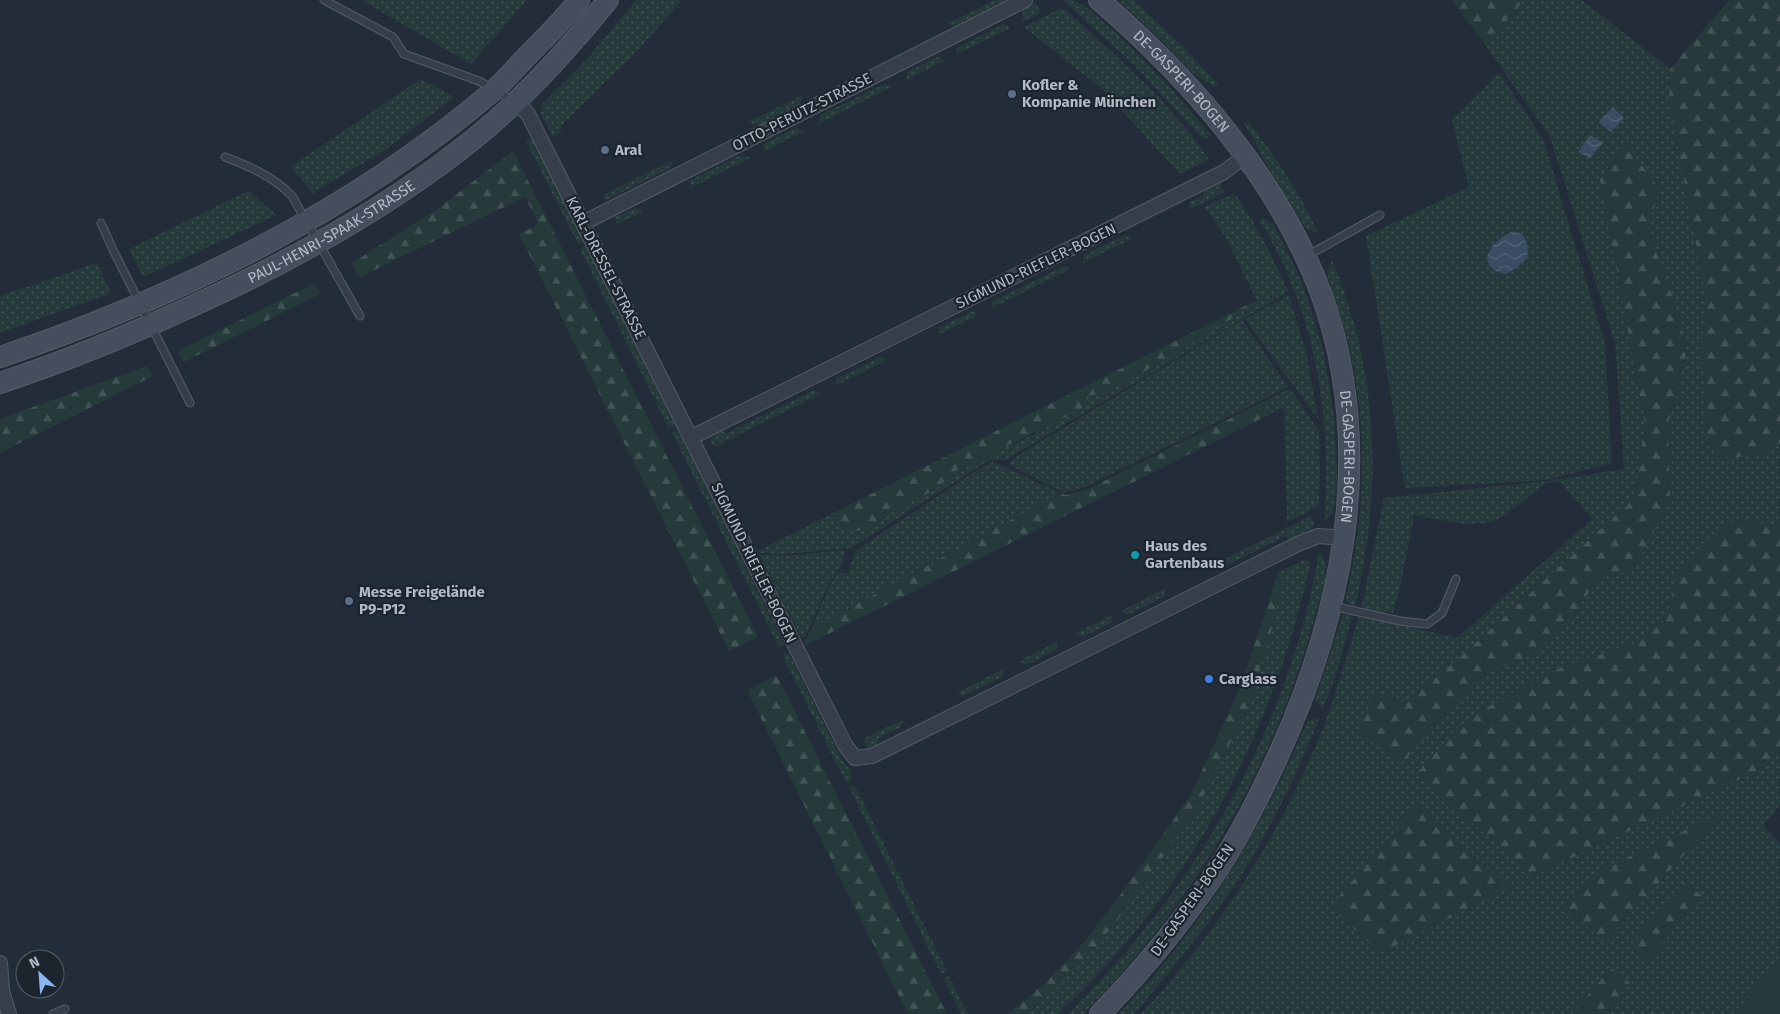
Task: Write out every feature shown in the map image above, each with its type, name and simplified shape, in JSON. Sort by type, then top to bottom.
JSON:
[{"type":"main road","name":"PAUL-HENRI-SPAAK-STRASSE","points":[[0,357],[140,304],[224,266],[307,222],[412,155],[495,89],[567,15],[579,0]]},
{"type":"main road","name":"PAUL-HENRI-SPAAK-STRASSE","points":[[0,383],[152,326],[235,286],[318,244],[425,177],[476,138],[516,102],[584,30],[608,0]]},
{"type":"main road","name":"DE-GASPERI-BOGEN","points":[[1099,0],[1178,76],[1245,156],[1279,206],[1305,258],[1321,296],[1332,330],[1347,402],[1350,447],[1349,497],[1345,538],[1332,606],[1312,675],[1284,745],[1252,811],[1219,868],[1173,933],[1130,983],[1100,1014]]},
{"type":"street","name":"OTTO-PERUTZ-STRASSE","points":[[583,223],[1023,0]]},
{"type":"street","name":"KARL-DRESSEL-STRASSE","points":[[516,102],[528,114],[692,437]]},
{"type":"street","name":"SIGMUND-RIEFLER-BOGEN","points":[[1245,156],[1224,172],[692,437],[845,745],[855,758],[872,756],[1298,544],[1318,536],[1345,538]]},
{"type":"street","points":[[0,963],[2,991],[9,1014]]},
{"type":"lane","points":[[324,0],[393,37],[404,54],[468,76],[516,102]]},
{"type":"lane","points":[[224,157],[247,165],[284,188],[292,196],[360,316]]},
{"type":"lane","points":[[1305,258],[1380,215]]},
{"type":"lane","points":[[101,223],[190,403]]},
{"type":"lane","points":[[1332,606],[1400,621],[1427,624],[1442,613],[1456,579]]},
{"type":"lane","points":[[53,1014],[65,1009]]},
{"type":"green space","points":[[361,0],[527,0],[471,64]]},
{"type":"green space","points":[[636,0],[682,0],[640,48],[563,124],[560,132],[553,137],[541,114],[542,104],[587,59]]},
{"type":"green space","points":[[995,0],[1008,0],[954,27],[949,23]]},
{"type":"green space","points":[[1063,0],[1072,0],[1085,6],[1116,33],[1164,81],[1211,135],[1204,140],[1133,64]]},
{"type":"green space","points":[[1118,0],[1134,0],[1218,84],[1214,87],[1194,74]]},
{"type":"green space","points":[[1452,0],[1524,0],[1486,46]]},
{"type":"green space","points":[[1524,0],[1582,0],[1670,69],[1669,99],[1705,293],[1702,353],[1704,383],[1757,456],[1780,443],[1780,527],[1739,519],[1677,573],[1667,619],[1637,644],[1566,665],[1499,700],[1459,726],[1766,767],[1780,752],[1780,805],[1763,825],[1780,843],[1780,958],[1735,1014],[1141,1014],[1198,948],[1248,876],[1270,839],[1291,800],[1326,720],[1359,615],[1457,638],[1592,519],[1561,483],[1552,482],[1543,485],[1501,518],[1486,523],[1455,522],[1414,515],[1393,613],[1361,609],[1384,498],[1548,481],[1624,469],[1615,343],[1550,137],[1486,46]],"holes":[[[1600,180],[1660,190],[1647,227],[1680,318],[1686,354],[1668,425],[1670,499],[1628,571],[1601,576],[1543,649],[1480,675],[1402,762],[1375,693],[1408,701],[1467,651],[1635,498],[1645,423]]]},
{"type":"green space","points":[[1729,0],[1780,0],[1780,443],[1757,456],[1717,458],[1703,426],[1704,383],[1702,353],[1705,293],[1669,99],[1670,69]]},
{"type":"green space","points":[[1035,2],[1041,13],[1022,22],[1023,9]]},
{"type":"green space","points":[[1059,9],[1065,10],[1142,80],[1194,138],[1209,159],[1180,174],[1101,88],[1024,27]]},
{"type":"green space","points":[[1004,24],[1010,28],[955,55],[958,47]]},
{"type":"green space","points":[[937,57],[946,60],[906,80],[909,71]]},
{"type":"green space","points":[[1499,73],[1543,138],[1605,344],[1612,463],[1547,480],[1405,488],[1366,236],[1469,187],[1452,120]]},
{"type":"green space","points":[[421,79],[454,97],[385,150],[313,193],[290,167]]},
{"type":"green space","points":[[885,84],[893,86],[818,124],[820,115]]},
{"type":"green space","points":[[803,95],[800,104],[758,125],[749,122]]},
{"type":"green space","points":[[1248,121],[1286,175],[1304,204],[1319,234],[1304,225],[1244,124]]},
{"type":"green space","points":[[796,128],[804,131],[763,152],[764,144]]},
{"type":"green space","points":[[531,138],[583,242],[578,244],[526,141]]},
{"type":"green space","points":[[1624,141],[1660,190],[1647,227],[1680,318],[1686,354],[1668,425],[1670,499],[1643,553],[1628,572],[1601,576],[1543,649],[1480,675],[1402,763],[1358,732],[1375,693],[1408,701],[1467,651],[1635,498],[1645,423],[1600,180]]},
{"type":"green space","points":[[513,151],[758,637],[729,651],[519,234],[539,224],[525,197],[360,277],[352,263],[437,209]]},
{"type":"green space","points":[[741,155],[750,158],[689,189],[691,180]]},
{"type":"green space","points":[[673,160],[670,168],[605,201],[603,195]]},
{"type":"green space","points":[[1219,182],[1224,192],[1189,210],[1190,202],[1203,196],[1204,189]]},
{"type":"green space","points":[[248,191],[277,215],[143,277],[129,249]]},
{"type":"green space","points":[[1233,194],[1237,196],[1265,243],[1288,292],[1005,460],[991,460],[991,454],[1035,434],[1087,396],[1107,392],[1130,380],[1257,301],[1225,236],[1204,207]]},
{"type":"green space","points":[[635,208],[643,212],[617,224],[612,213],[619,216]]},
{"type":"green space","points":[[1263,218],[1274,225],[1297,272],[1308,299],[1324,354],[1334,415],[1337,477],[1334,509],[1324,521],[1326,482],[1325,442],[1316,365],[1307,328],[1294,291],[1278,255],[1259,220]]},
{"type":"green space","points":[[1125,235],[1131,239],[1083,263],[1084,255]]},
{"type":"green space","points":[[585,246],[675,426],[669,429],[580,249]]},
{"type":"green space","points":[[1332,260],[1348,302],[1359,345],[1372,431],[1370,518],[1364,563],[1355,607],[1345,601],[1352,571],[1360,509],[1362,448],[1360,417],[1349,348],[1329,281],[1328,270]]},
{"type":"green space","points":[[97,263],[111,293],[0,333],[0,296]]},
{"type":"green space","points":[[1064,266],[1070,269],[992,308],[993,301]]},
{"type":"green space","points":[[315,283],[320,294],[184,362],[178,351]]},
{"type":"green space","points":[[1289,295],[1307,356],[1318,419],[1245,319]]},
{"type":"green space","points":[[1257,300],[1234,317],[1130,380],[1107,392],[1087,396],[1081,409],[991,454],[991,460],[958,469],[933,491],[904,504],[870,528],[851,532],[843,531],[835,512]]},
{"type":"green space","points":[[973,311],[978,315],[938,335],[938,328]]},
{"type":"green space","points":[[1242,320],[1288,387],[1085,487],[1064,493],[1008,464],[1016,459],[1017,456]]},
{"type":"green space","points":[[880,357],[887,360],[835,386],[836,379]]},
{"type":"green space","points":[[147,366],[153,376],[0,453],[0,419]]},
{"type":"green space","points":[[814,390],[820,394],[714,447],[710,440],[720,430],[727,433]]},
{"type":"green space","points":[[1287,390],[1291,390],[1319,431],[1320,469],[1319,503],[1317,507],[1287,522],[1284,407],[1266,416],[1263,402]]},
{"type":"green space","points":[[1263,402],[1266,416],[806,645],[804,640],[811,629],[1060,493],[1066,495],[1086,490]]},
{"type":"green space","points":[[677,430],[784,645],[779,648],[672,433]]},
{"type":"green space","points":[[991,460],[851,548],[784,554],[759,553],[758,551],[835,512],[844,531],[870,528],[904,504],[933,491],[958,469]]},
{"type":"green space","points":[[992,462],[1060,493],[811,629],[827,591],[838,572],[848,574],[855,551]]},
{"type":"green space","points":[[1311,516],[1315,526],[1291,539],[1286,536],[1217,570],[1211,566]]},
{"type":"green space","points":[[1739,519],[1780,527],[1780,752],[1766,767],[1533,876],[1416,774],[1459,726],[1499,700],[1566,665],[1637,644],[1667,619],[1677,573],[1710,536]]},
{"type":"green space","points":[[845,550],[842,564],[828,586],[805,637],[801,637],[760,555],[797,555]]},
{"type":"green space","points":[[1319,552],[1325,563],[1325,580],[1299,668],[1278,723],[1254,777],[1226,829],[1195,879],[1161,926],[1123,971],[1083,1014],[1068,1014],[1114,966],[1156,914],[1195,860],[1230,802],[1260,743],[1285,681],[1305,617]]},
{"type":"green space","points":[[1305,559],[1310,562],[1310,566],[1293,629],[1272,691],[1247,751],[1218,809],[1185,865],[1147,917],[1105,967],[1058,1014],[1026,1014],[1050,994],[1091,953],[1125,910],[1197,809],[1285,575],[1278,573]]},
{"type":"green space","points":[[1278,573],[1285,575],[1251,701],[1197,809],[1125,910],[1091,953],[1050,994],[1026,1014],[1008,1014],[1046,982],[1083,943],[1116,901],[1190,796],[1239,691]]},
{"type":"green space","points":[[1166,588],[1165,596],[1128,615],[1121,611]]},
{"type":"green space","points":[[1343,614],[1353,615],[1336,674],[1323,709],[1315,700]]},
{"type":"green space","points":[[1112,615],[1111,623],[1083,637],[1076,633]]},
{"type":"green space","points":[[1058,642],[1056,650],[1026,665],[1019,661]]},
{"type":"green space","points":[[788,652],[843,762],[850,769],[852,780],[846,783],[782,655]]},
{"type":"green space","points":[[1003,669],[1002,677],[963,696],[957,693]]},
{"type":"green space","points":[[776,675],[947,1014],[908,1014],[747,690]]},
{"type":"green space","points":[[1320,718],[1280,806],[1257,849],[1231,891],[1186,952],[1137,1011],[1133,1014],[1118,1014],[1177,948],[1203,913],[1250,839],[1271,800],[1308,720]]},
{"type":"green space","points":[[903,720],[901,727],[879,738],[878,745],[868,748],[863,739]]},
{"type":"green space","points":[[854,784],[947,971],[941,974],[849,787]]},
{"type":"green space","points":[[1419,803],[1509,888],[1381,953],[1330,907]]},
{"type":"green space","points":[[1723,812],[1604,943],[1567,908],[1594,874]]},
{"type":"green space","points":[[1684,883],[1703,896],[1647,961],[1629,947]]},
{"type":"green space","points":[[1780,958],[1780,1014],[1735,1014]]},
{"type":"green space","points":[[1611,968],[1630,983],[1604,1014],[1572,1014]]},
{"type":"green space","points":[[949,976],[968,1014],[961,1014],[944,979]]},
{"type":"water","points":[[1613,107],[1624,118],[1611,132],[1598,122]]},
{"type":"water","points":[[1590,135],[1603,143],[1590,158],[1578,152]]},
{"type":"water","points":[[1511,232],[1521,233],[1528,247],[1528,253],[1523,263],[1505,274],[1495,270],[1489,265],[1487,260],[1491,248],[1503,236]]},
{"type":"place","name":"Kofler & Kompanie München","points":[[1012,94]]},
{"type":"place","name":"Aral","points":[[605,150]]},
{"type":"place","name":"Haus des Gartenbaus","points":[[1135,555]]},
{"type":"place","name":"Messe Freigelände P9-P12","points":[[349,601]]},
{"type":"place","name":"Carglass","points":[[1209,679]]}]
